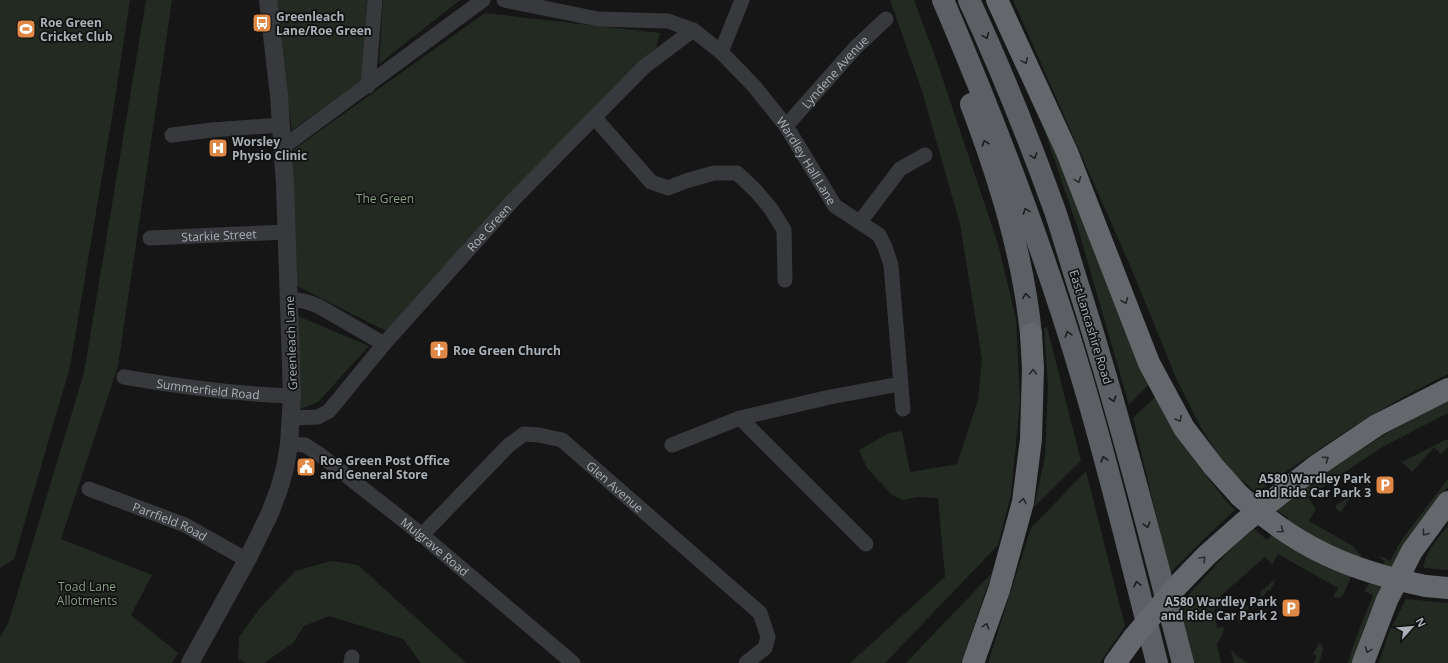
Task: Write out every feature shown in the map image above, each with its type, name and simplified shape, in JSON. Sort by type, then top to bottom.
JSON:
[{"type":"highway","points":[[934,0],[1007,208],[1025,288],[1031,334],[1033,368],[1031,439],[1023,502],[999,590],[974,663]]},
{"type":"highway","name":"East Lancashire Road","points":[[943,0],[1002,142],[1077,363],[1128,547],[1157,663]]},
{"type":"highway","name":"East Lancashire Road","points":[[969,0],[996,59],[1026,132],[1058,220],[1109,385],[1183,663]]},
{"type":"highway","points":[[997,0],[1067,152],[1149,362],[1184,428],[1214,467],[1240,496],[1269,521],[1303,544],[1322,554],[1368,571],[1426,586],[1448,588]]},
{"type":"highway","points":[[1116,663],[1134,637],[1176,587],[1207,555],[1242,523],[1316,466],[1377,425],[1448,389]]},
{"type":"highway","points":[[1363,663],[1387,600],[1412,552],[1448,502]]},
{"type":"street","name":"Greenleach Lane","points":[[190,663],[247,560],[270,513],[285,468],[289,444],[292,396],[287,232],[283,148],[276,65],[268,0]]},
{"type":"street","points":[[368,86],[374,0]]},
{"type":"street","points":[[283,148],[483,0]]},
{"type":"street","points":[[504,0],[598,19],[668,21],[692,30],[721,52],[742,0]]},
{"type":"street","name":"Lyndene Avenue","points":[[786,126],[856,47],[886,19]]},
{"type":"street","name":"Roe Green","points":[[291,418],[318,417],[329,411],[384,344],[514,199],[644,67],[692,30]]},
{"type":"street","name":"Wardley Hall Lane","points":[[721,52],[754,86],[786,126],[835,206],[879,235],[891,265],[903,409]]},
{"type":"street","points":[[595,118],[651,182],[668,188],[714,173],[737,173],[756,191],[771,209],[784,230],[785,280]]},
{"type":"street","points":[[172,135],[212,130],[281,126]]},
{"type":"street","points":[[860,222],[900,169],[926,154]]},
{"type":"street","name":"Starkie Street","points":[[150,238],[287,232]]},
{"type":"street","points":[[290,299],[309,302],[320,307],[384,344]]},
{"type":"street","name":"Summerfield Road","points":[[124,377],[213,391],[292,396]]},
{"type":"street","points":[[672,445],[740,418],[830,397],[900,384]]},
{"type":"street","points":[[740,418],[866,544]]},
{"type":"street","name":"Glen Avenue","points":[[422,535],[508,445],[524,434],[539,435],[562,440],[760,613],[768,636],[765,648],[746,663]]},
{"type":"street","name":"Mulgrave Road","points":[[289,444],[305,445],[319,454],[422,535],[573,663]]},
{"type":"street","name":"Parrfield Road","points":[[89,489],[185,524],[247,560]]},
{"type":"green space","points":[[0,0],[130,0],[70,367],[14,559],[0,568]]},
{"type":"green space","name":"Toad Lane Allotments","points":[[146,0],[172,0],[118,366],[61,539],[152,575],[131,615],[178,653],[172,663],[0,663],[0,637],[8,624],[84,373]]},
{"type":"green space","points":[[273,0],[367,0],[362,80],[292,130]]},
{"type":"green space","points":[[383,0],[460,0],[379,64]]},
{"type":"green space","points":[[890,0],[914,0],[935,56],[998,244],[1016,319],[1020,402],[1011,495],[998,545],[885,663],[850,663],[945,577],[938,498],[919,497],[902,500],[892,495],[867,468],[859,450],[889,433],[902,431],[910,472],[957,464],[978,400],[982,359],[960,224],[922,91]]},
{"type":"green space","points":[[1013,0],[1448,0],[1448,374],[1422,387],[1349,429],[1256,493],[1226,466],[1200,426],[1176,378],[1132,270]]},
{"type":"green space","name":"The Green","points":[[485,13],[660,33],[656,48],[386,331],[297,286],[290,152]]},
{"type":"green space","points":[[1032,94],[1150,383],[1129,405],[1079,232]]},
{"type":"green space","points":[[298,316],[369,346],[318,402],[299,410]]},
{"type":"green space","points":[[1047,327],[1081,461],[1034,507],[1045,457],[1048,386],[1044,328]]},
{"type":"green space","points":[[1156,396],[1192,457],[1226,501],[1235,510],[1170,573],[1133,418]]},
{"type":"green space","points":[[1448,401],[1448,413],[1384,446],[1308,497],[1316,509],[1309,521],[1351,545],[1361,555],[1343,595],[1338,598],[1333,597],[1338,588],[1278,554],[1272,565],[1265,557],[1218,598],[1224,607],[1214,609],[1217,628],[1224,627],[1223,633],[1217,644],[1221,663],[1190,663],[1177,607],[1229,551],[1253,528],[1267,540],[1288,518],[1276,510],[1296,494],[1380,437]]},
{"type":"green space","points":[[1445,440],[1448,440],[1448,447],[1441,454],[1434,447],[1412,472],[1402,462]]},
{"type":"green space","points":[[1086,471],[1125,626],[1100,663],[988,663],[1031,528]]},
{"type":"green space","points":[[1448,479],[1448,487],[1441,495],[1377,597],[1365,625],[1353,663],[1348,663],[1354,643],[1373,595],[1364,591],[1385,562],[1380,558],[1381,556],[1390,561],[1402,539]]},
{"type":"green space","points":[[1372,482],[1365,492],[1361,489]]},
{"type":"green space","points":[[1361,489],[1355,498],[1351,496],[1341,512],[1336,509],[1336,505]]},
{"type":"green space","points":[[1448,525],[1448,570],[1424,568],[1424,563],[1429,552]]},
{"type":"green space","points":[[331,561],[358,565],[466,663],[421,663],[403,639],[329,616],[304,626],[293,643],[264,663],[246,663],[238,659],[239,637],[260,608],[295,571]]},
{"type":"green space","points":[[992,573],[961,663],[906,663]]},
{"type":"green space","points":[[1276,579],[1270,591],[1268,590],[1262,598],[1260,594],[1261,591]]},
{"type":"green space","points":[[1406,599],[1448,603],[1448,663],[1379,663],[1389,632]]},
{"type":"green space","points":[[1246,605],[1249,607],[1239,624],[1238,613],[1241,608]]},
{"type":"green space","points":[[1319,643],[1322,645],[1323,650],[1319,663],[1313,663],[1317,656],[1313,654]]},
{"type":"green space","points":[[1232,650],[1237,656],[1248,663],[1234,663]]},
{"type":"place","name":"Greenleach Lane/Roe Green","points":[[262,23]]},
{"type":"place","name":"Roe Green Cricket Club","points":[[26,29]]},
{"type":"place","name":"Worsley Physio Clinic","points":[[218,148]]},
{"type":"place","name":"Roe Green Church","points":[[439,350]]},
{"type":"place","name":"Roe Green Post Office and General Store","points":[[306,467]]},
{"type":"place","name":"A580 Wardley Park and Ride Car Park 3","points":[[1385,485]]},
{"type":"place","name":"A580 Wardley Park and Ride Car Park 2","points":[[1291,608]]}]
